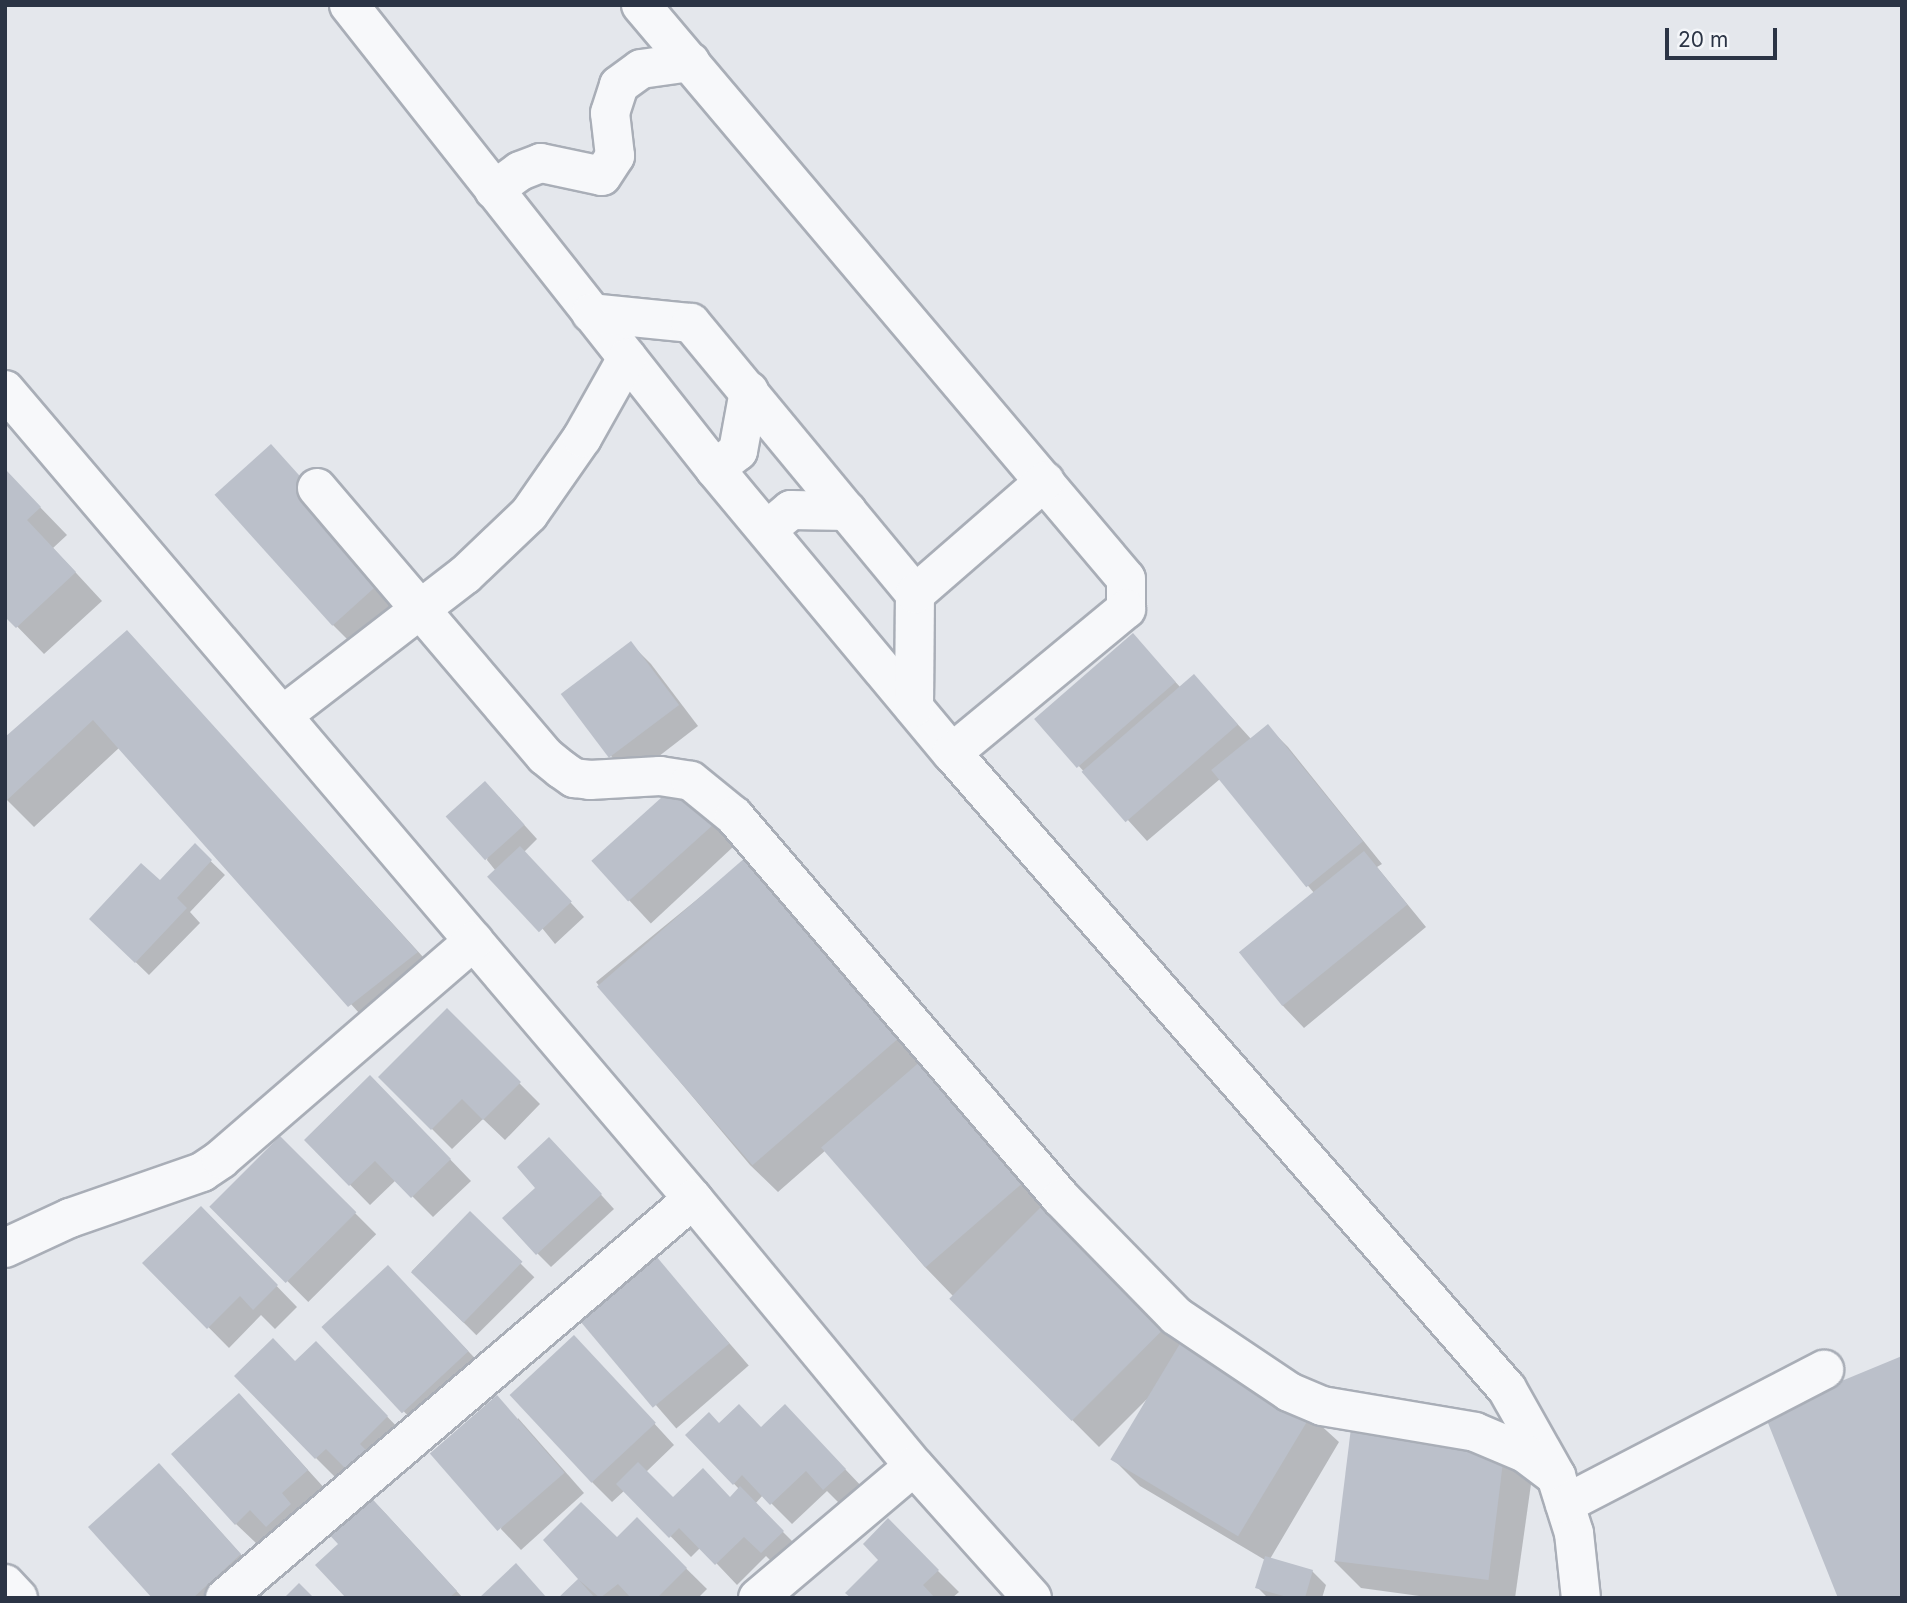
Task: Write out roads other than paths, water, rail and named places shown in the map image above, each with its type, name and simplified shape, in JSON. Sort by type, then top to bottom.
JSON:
[{"type":"street","points":[[349,5],[715,469],[952,753],[1507,1389],[1560,1490],[1574,1533],[1581,1598]]},
{"type":"street","points":[[641,5],[1126,579],[1126,609],[952,753]]},
{"type":"street","points":[[494,190],[520,171],[541,163],[602,176],[615,156],[610,114],[619,85],[641,69],[691,62]]},
{"type":"street","points":[[591,313],[691,323],[749,391],[915,594],[914,707]]},
{"type":"street","points":[[283,715],[465,575],[529,514],[582,438],[627,358]]},
{"type":"street","points":[[5,390],[693,1199],[914,1466],[1032,1598]]},
{"type":"street","points":[[715,469],[738,451],[749,391]]},
{"type":"street","points":[[915,594],[1045,481]]},
{"type":"street","points":[[317,488],[422,608],[545,756],[561,769],[574,778],[590,780],[660,776],[691,780],[734,816],[1061,1198],[1176,1315],[1289,1392],[1322,1406],[1475,1432],[1525,1453],[1560,1490]]},
{"type":"street","points":[[767,530],[791,510],[847,511]]},
{"type":"street","points":[[5,1248],[70,1218],[202,1172],[221,1159],[474,941]]},
{"type":"street","points":[[225,1598],[693,1199]]},
{"type":"street","points":[[1560,1490],[1824,1370]]},
{"type":"street","points":[[758,1598],[914,1466]]},
{"type":"street","points":[[5,1584],[18,1598]]}]
